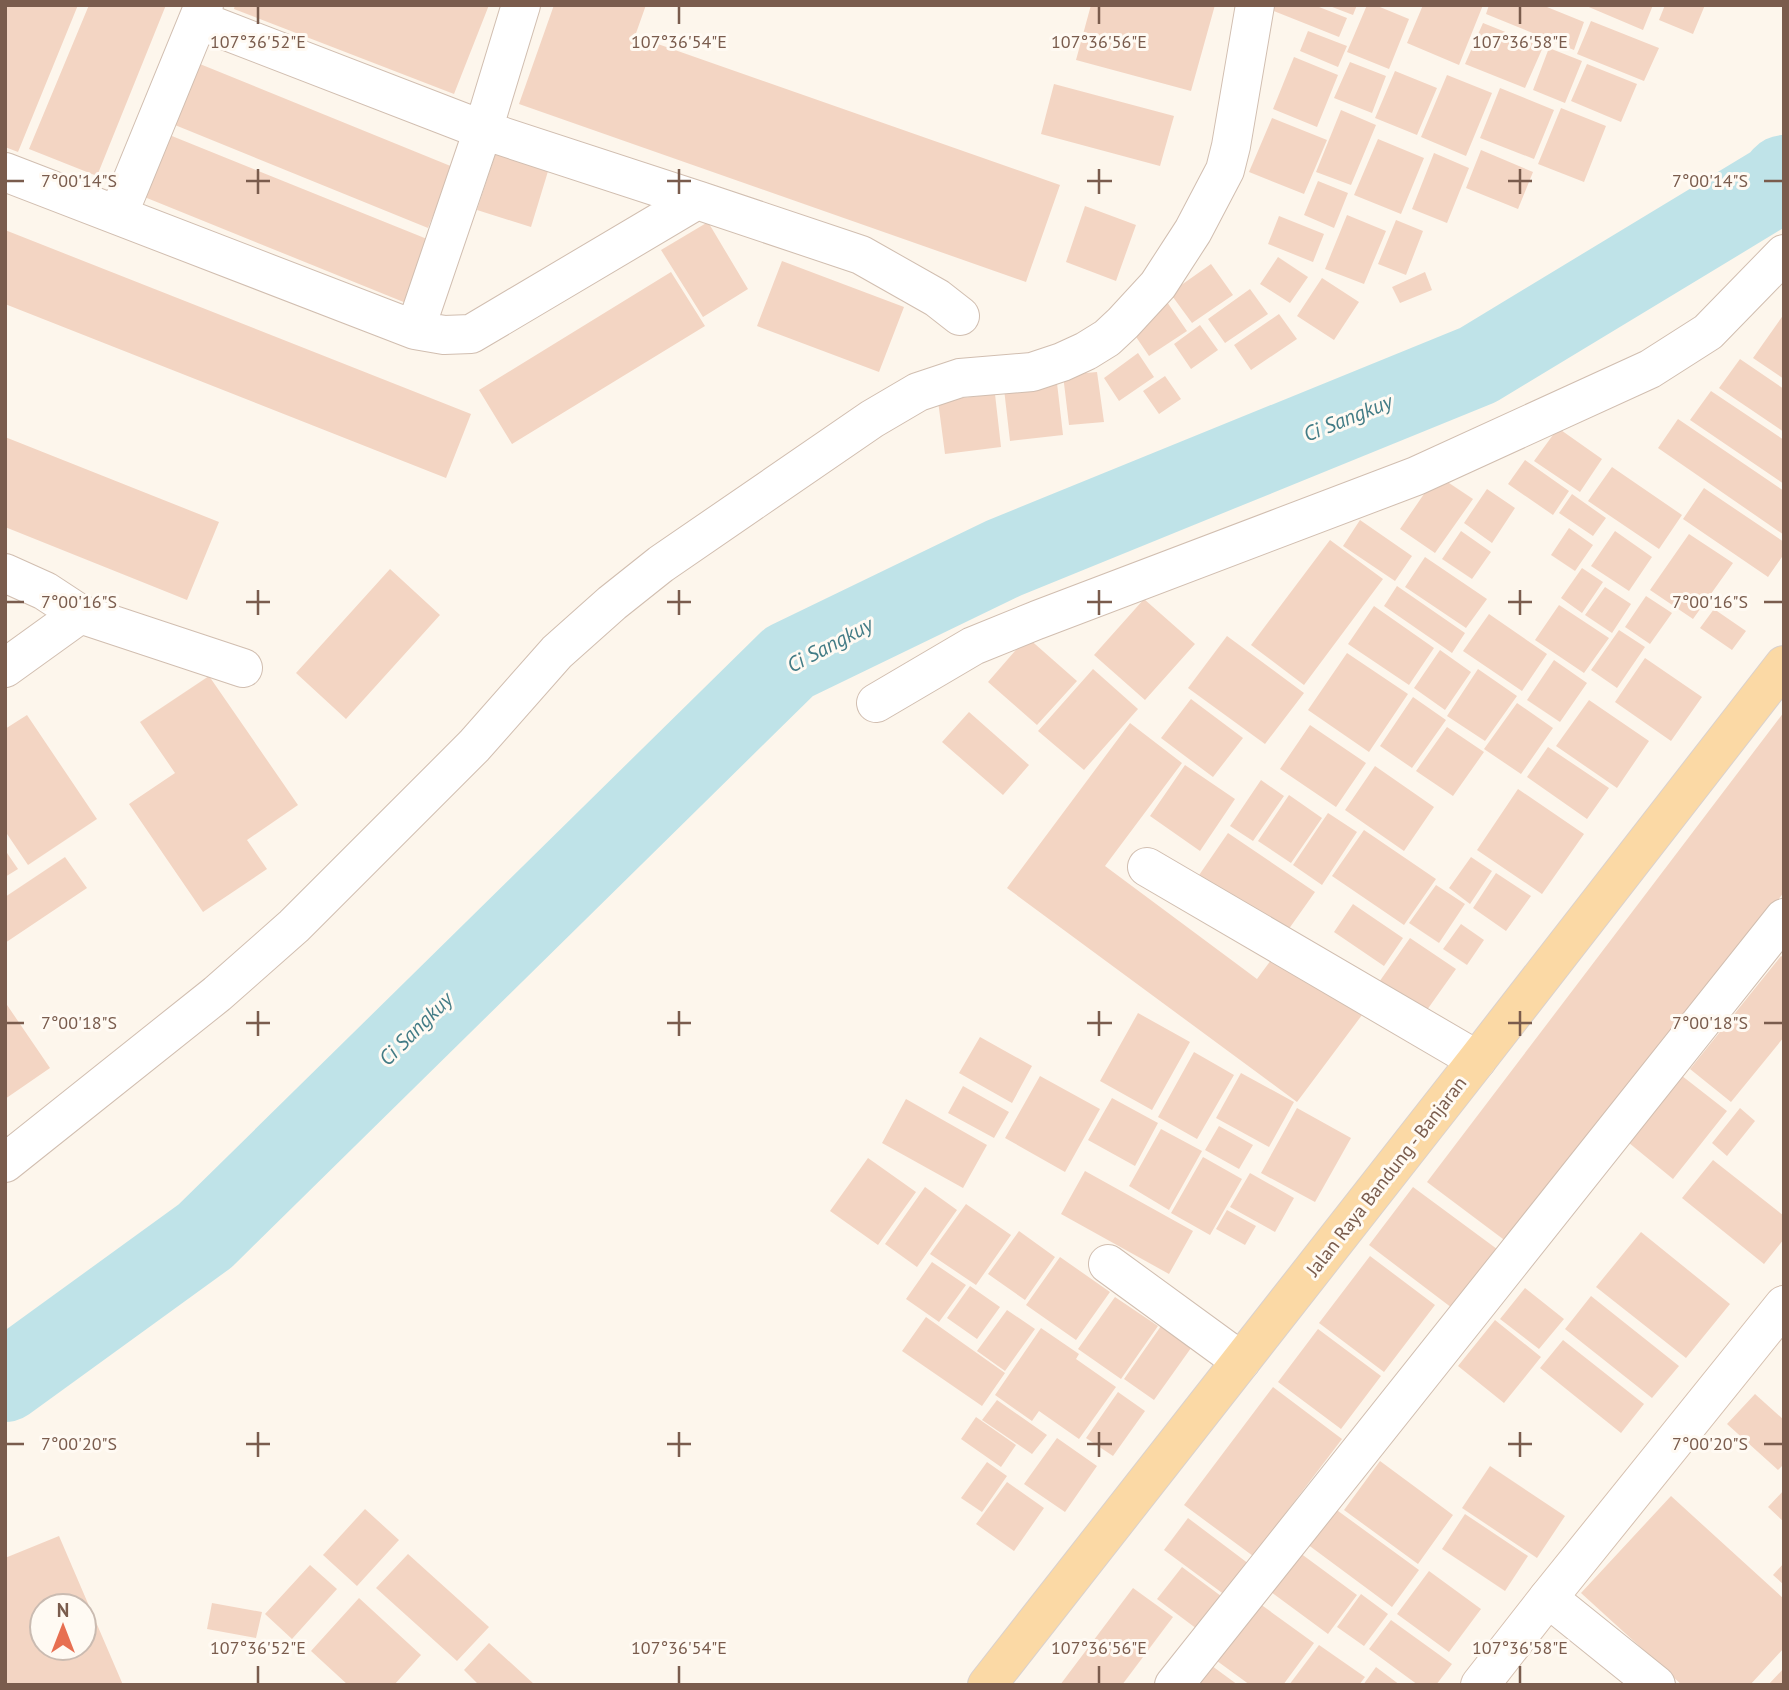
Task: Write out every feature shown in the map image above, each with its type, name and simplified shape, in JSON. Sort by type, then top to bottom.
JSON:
[{"type":"main road","name":"Jalan Raya Bandung - Banjaran","points":[[986,1685],[1784,665]]},
{"type":"street","points":[[415,330],[522,5]]},
{"type":"street","points":[[5,1163],[217,994],[294,926],[474,746],[557,652],[661,564],[872,419],[918,392],[960,378],[1032,372],[1062,362],[1107,338],[1158,285],[1193,231],[1225,170],[1255,5]]},
{"type":"street","points":[[118,215],[201,13],[483,130],[861,255],[937,298],[960,316]]},
{"type":"street","points":[[5,172],[415,330],[444,335],[471,334],[697,200]]},
{"type":"street","points":[[876,703],[973,646],[1416,476],[1650,369],[1709,332],[1784,254]]},
{"type":"street","points":[[5,573],[45,591],[80,614],[243,668]]},
{"type":"street","points":[[5,668],[80,614]]},
{"type":"street","points":[[1147,867],[1477,1060]]},
{"type":"street","points":[[1174,1685],[1784,918]]},
{"type":"street","points":[[1108,1264],[1241,1361]]},
{"type":"street","points":[[1480,1685],[1784,1305]]},
{"type":"street","points":[[1548,1598],[1656,1685]]},
{"type":"building","points":[[6,5],[78,5],[18,152],[5,147]]},
{"type":"building","points":[[89,5],[166,5],[97,176],[29,149]]},
{"type":"building","points":[[235,5],[489,5],[454,94],[234,9]]},
{"type":"building","points":[[554,5],[646,5],[635,36],[1060,185],[1026,282],[519,104]]},
{"type":"building","points":[[1091,5],[1215,5],[1191,91],[1076,60]]},
{"type":"building","points":[[1271,5],[1314,5],[1347,18],[1339,37],[1269,9]]},
{"type":"building","points":[[1327,5],[1357,5],[1353,15]]},
{"type":"building","points":[[1367,5],[1375,5],[1409,19],[1389,69],[1347,52]]},
{"type":"building","points":[[1423,5],[1483,5],[1459,65],[1407,43]]},
{"type":"building","points":[[1489,5],[1542,5],[1584,22],[1574,50],[1486,14]]},
{"type":"building","points":[[1584,5],[1653,5],[1643,30]]},
{"type":"building","points":[[1665,5],[1705,5],[1693,34],[1659,20]]},
{"type":"building","points":[[1591,21],[1659,48],[1644,81],[1577,54]]},
{"type":"building","points":[[1483,23],[1543,47],[1525,88],[1465,64]]},
{"type":"building","points":[[1308,31],[1347,46],[1338,67],[1300,51]]},
{"type":"building","points":[[1549,48],[1582,61],[1565,103],[1533,90]]},
{"type":"building","points":[[1294,57],[1338,75],[1317,127],[1273,109]]},
{"type":"building","points":[[195,62],[453,167],[428,228],[170,123]]},
{"type":"building","points":[[1350,62],[1386,76],[1372,113],[1334,98]]},
{"type":"building","points":[[1587,64],[1637,84],[1621,122],[1571,101]]},
{"type":"building","points":[[1395,71],[1437,88],[1417,135],[1375,118]]},
{"type":"building","points":[[1447,75],[1492,93],[1466,156],[1421,137]]},
{"type":"building","points":[[1054,84],[1174,116],[1160,166],[1041,134]]},
{"type":"building","points":[[1500,88],[1554,110],[1534,159],[1480,138]]},
{"type":"building","points":[[1561,108],[1606,126],[1584,182],[1538,164]]},
{"type":"building","points":[[1341,110],[1376,125],[1351,185],[1316,172]]},
{"type":"building","points":[[1272,118],[1327,140],[1304,194],[1249,172]]},
{"type":"building","points":[[162,132],[432,241],[406,303],[137,194]]},
{"type":"building","points":[[1378,139],[1424,158],[1401,214],[1354,195]]},
{"type":"building","points":[[1481,150],[1533,172],[1518,209],[1466,188]]},
{"type":"building","points":[[496,152],[549,168],[531,227],[477,210]]},
{"type":"building","points":[[1434,153],[1469,168],[1447,223],[1412,209]]},
{"type":"building","points":[[1318,181],[1348,193],[1334,228],[1304,215]]},
{"type":"building","points":[[1085,206],[1136,225],[1116,281],[1066,262]]},
{"type":"building","points":[[1347,215],[1386,231],[1364,284],[1325,269]]},
{"type":"building","points":[[1279,216],[1324,234],[1313,262],[1268,244]]},
{"type":"building","points":[[1396,220],[1423,231],[1406,275],[1378,264]]},
{"type":"building","points":[[708,222],[748,289],[703,317],[661,250]]},
{"type":"building","points":[[5,230],[471,414],[446,478],[5,304]]},
{"type":"building","points":[[1278,257],[1308,277],[1290,303],[1260,284]]},
{"type":"building","points":[[782,261],[904,307],[879,372],[757,326]]},
{"type":"building","points":[[1211,264],[1233,295],[1192,323],[1170,293]]},
{"type":"building","points":[[671,272],[705,326],[512,444],[479,390]]},
{"type":"building","points":[[1425,272],[1432,290],[1400,303],[1392,287]]},
{"type":"building","points":[[1322,278],[1359,302],[1334,340],[1297,316]]},
{"type":"building","points":[[1250,289],[1268,314],[1225,343],[1208,319]]},
{"type":"building","points":[[1167,302],[1187,331],[1149,356],[1130,328]]},
{"type":"building","points":[[1279,314],[1297,339],[1251,370],[1234,345]]},
{"type":"building","points":[[1784,314],[1784,379],[1753,358]]},
{"type":"building","points":[[1200,325],[1218,350],[1191,369],[1174,344]]},
{"type":"building","points":[[1138,353],[1154,377],[1119,401],[1104,378]]},
{"type":"building","points":[[1740,359],[1784,389],[1784,432],[1719,388]]},
{"type":"building","points":[[1097,372],[1104,422],[1069,425],[1063,375]]},
{"type":"building","points":[[1165,376],[1181,399],[1159,414],[1143,391]]},
{"type":"building","points":[[1057,383],[1063,435],[1010,441],[1004,389]]},
{"type":"building","points":[[1711,391],[1784,440],[1784,484],[1690,420]]},
{"type":"building","points":[[995,394],[1001,447],[945,454],[938,401]]},
{"type":"building","points":[[1678,419],[1784,491],[1784,535],[1658,448]]},
{"type":"building","points":[[1558,428],[1602,459],[1580,492],[1534,461]]},
{"type":"building","points":[[5,437],[219,522],[187,600],[5,527]]},
{"type":"building","points":[[1525,460],[1569,491],[1553,515],[1508,484]]},
{"type":"building","points":[[1612,467],[1682,515],[1659,549],[1588,501]]},
{"type":"building","points":[[1437,475],[1473,499],[1435,553],[1400,529]]},
{"type":"building","points":[[1704,488],[1784,542],[1784,554],[1768,577],[1683,519]]},
{"type":"building","points":[[1487,489],[1515,508],[1492,543],[1464,523]]},
{"type":"building","points":[[1572,494],[1606,518],[1593,536],[1559,513]]},
{"type":"building","points":[[1360,520],[1412,556],[1395,581],[1343,546]]},
{"type":"building","points":[[1569,528],[1593,545],[1575,571],[1551,555]]},
{"type":"building","points":[[1461,531],[1491,552],[1472,579],[1442,559]]},
{"type":"building","points":[[1615,531],[1652,557],[1629,591],[1591,566]]},
{"type":"building","points":[[1689,534],[1733,563],[1693,619],[1650,590]]},
{"type":"building","points":[[1330,540],[1383,579],[1304,685],[1251,645]]},
{"type":"building","points":[[1425,557],[1487,599],[1466,628],[1405,587]]},
{"type":"building","points":[[1582,568],[1603,582],[1582,613],[1561,598]]},
{"type":"building","points":[[390,569],[440,615],[346,719],[296,673]]},
{"type":"building","points":[[1397,586],[1465,633],[1452,653],[1384,606]]},
{"type":"building","points":[[1605,587],[1631,604],[1612,633],[1585,615]]},
{"type":"building","points":[[1646,596],[1672,613],[1650,644],[1625,627]]},
{"type":"building","points":[[1144,599],[1195,644],[1145,700],[1094,655]]},
{"type":"building","points":[[1559,605],[1609,638],[1584,673],[1535,640]]},
{"type":"building","points":[[1374,606],[1434,648],[1409,685],[1348,644]]},
{"type":"building","points":[[1714,609],[1746,631],[1732,650],[1700,628]]},
{"type":"building","points":[[1489,614],[1547,654],[1522,691],[1463,651]]},
{"type":"building","points":[[1619,630],[1645,647],[1617,688],[1591,670]]},
{"type":"building","points":[[1227,636],[1304,693],[1265,744],[1188,688]]},
{"type":"building","points":[[1027,637],[1077,681],[1037,725],[988,682]]},
{"type":"building","points":[[1440,650],[1471,672],[1445,710],[1414,688]]},
{"type":"building","points":[[1347,653],[1408,694],[1369,752],[1308,710]]},
{"type":"building","points":[[1645,658],[1702,697],[1671,741],[1615,702]]},
{"type":"building","points":[[1554,660],[1587,683],[1560,722],[1527,700]]},
{"type":"building","points":[[1093,669],[1138,709],[1084,770],[1038,731]]},
{"type":"building","points":[[1478,669],[1517,696],[1485,741],[1447,716]]},
{"type":"building","points":[[209,676],[298,805],[247,840],[267,869],[203,912],[129,804],[175,773],[140,722]]},
{"type":"building","points":[[1413,697],[1446,720],[1412,768],[1380,746]]},
{"type":"building","points":[[1191,699],[1243,738],[1213,777],[1161,738]]},
{"type":"building","points":[[1589,700],[1649,741],[1617,788],[1556,746]]},
{"type":"building","points":[[1517,703],[1553,728],[1521,774],[1484,749]]},
{"type":"building","points":[[969,712],[1029,765],[1003,795],[942,742]]},
{"type":"building","points":[[1784,712],[1784,892],[1511,1245],[1427,1182]]},
{"type":"building","points":[[27,715],[97,819],[28,865],[5,831],[5,729]]},
{"type":"building","points":[[1130,723],[1182,763],[1105,866],[1257,979],[1280,948],[1365,1011],[1297,1102],[1007,888]]},
{"type":"building","points":[[1310,725],[1366,763],[1336,807],[1280,769]]},
{"type":"building","points":[[1447,727],[1484,752],[1453,796],[1416,771]]},
{"type":"building","points":[[1548,747],[1609,788],[1587,819],[1527,777]]},
{"type":"building","points":[[1185,765],[1235,799],[1200,851],[1150,816]]},
{"type":"building","points":[[1375,766],[1434,807],[1404,851],[1345,810]]},
{"type":"building","points":[[1261,780],[1284,796],[1253,841],[1230,826]]},
{"type":"building","points":[[1518,789],[1584,834],[1542,894],[1477,850]]},
{"type":"building","points":[[1289,795],[1322,818],[1291,863],[1258,841]]},
{"type":"building","points":[[1328,813],[1357,832],[1322,885],[1293,865]]},
{"type":"building","points":[[1364,830],[1436,879],[1404,925],[1332,876]]},
{"type":"building","points":[[1228,833],[1315,892],[1281,940],[1195,881]]},
{"type":"building","points":[[5,850],[18,869],[5,877]]},
{"type":"building","points":[[65,857],[87,888],[5,943],[5,897]]},
{"type":"building","points":[[1471,857],[1492,871],[1470,904],[1449,888]]},
{"type":"building","points":[[1496,873],[1531,896],[1506,931],[1473,908]]},
{"type":"building","points":[[1436,885],[1465,904],[1439,943],[1409,923]]},
{"type":"building","points":[[1353,904],[1403,938],[1384,966],[1334,932]]},
{"type":"building","points":[[1461,924],[1484,940],[1467,965],[1443,949]]},
{"type":"building","points":[[1410,938],[1456,969],[1422,1017],[1377,985]]},
{"type":"building","points":[[1781,956],[1784,958],[1784,1037],[1731,1102],[1690,1069]]},
{"type":"building","points":[[5,1002],[50,1068],[5,1099]]},
{"type":"building","points":[[1138,1013],[1190,1042],[1152,1110],[1100,1081]]},
{"type":"building","points":[[980,1037],[1032,1066],[1012,1103],[959,1073]]},
{"type":"building","points":[[1194,1052],[1234,1075],[1197,1139],[1158,1117]]},
{"type":"building","points":[[1677,1072],[1727,1111],[1673,1179],[1623,1138]]},
{"type":"building","points":[[1241,1073],[1294,1102],[1269,1147],[1216,1118]]},
{"type":"building","points":[[1040,1076],[1100,1109],[1065,1172],[1005,1138]]},
{"type":"building","points":[[963,1086],[1009,1112],[994,1138],[948,1113]]},
{"type":"building","points":[[1112,1098],[1158,1123],[1135,1166],[1088,1140]]},
{"type":"building","points":[[906,1099],[987,1145],[963,1188],[882,1143]]},
{"type":"building","points":[[1297,1108],[1351,1138],[1315,1202],[1261,1173]]},
{"type":"building","points":[[1740,1108],[1755,1121],[1727,1156],[1712,1143]]},
{"type":"building","points":[[1219,1126],[1253,1145],[1239,1169],[1205,1150]]},
{"type":"building","points":[[1161,1129],[1202,1151],[1169,1210],[1129,1186]]},
{"type":"building","points":[[1203,1157],[1242,1179],[1210,1235],[1171,1213]]},
{"type":"building","points":[[868,1158],[916,1192],[878,1245],[830,1211]]},
{"type":"building","points":[[1713,1160],[1784,1216],[1784,1239],[1764,1264],[1682,1198]]},
{"type":"building","points":[[1085,1171],[1193,1231],[1169,1274],[1061,1214]]},
{"type":"building","points":[[1250,1173],[1294,1198],[1275,1232],[1230,1207]]},
{"type":"building","points":[[925,1187],[957,1210],[917,1267],[885,1244]]},
{"type":"building","points":[[1413,1187],[1501,1252],[1456,1311],[1369,1245]]},
{"type":"building","points":[[966,1204],[1011,1235],[976,1285],[930,1254]]},
{"type":"building","points":[[1227,1210],[1256,1226],[1245,1245],[1216,1229]]},
{"type":"building","points":[[1019,1231],[1055,1257],[1025,1300],[988,1274]]},
{"type":"building","points":[[1641,1232],[1730,1304],[1686,1358],[1596,1287]]},
{"type":"building","points":[[1370,1256],[1435,1305],[1384,1372],[1319,1323]]},
{"type":"building","points":[[1060,1257],[1110,1292],[1076,1340],[1026,1305]]},
{"type":"building","points":[[932,1262],[966,1285],[939,1322],[906,1299]]},
{"type":"building","points":[[970,1286],[1000,1307],[977,1339],[947,1318]]},
{"type":"building","points":[[1525,1288],[1564,1319],[1539,1349],[1500,1319]]},
{"type":"building","points":[[1591,1296],[1679,1366],[1652,1398],[1565,1329]]},
{"type":"building","points":[[1115,1297],[1158,1326],[1121,1379],[1078,1349]]},
{"type":"building","points":[[1007,1310],[1035,1329],[1005,1371],[977,1351]]},
{"type":"building","points":[[926,1317],[1005,1373],[982,1406],[902,1351]]},
{"type":"building","points":[[1495,1320],[1541,1357],[1504,1403],[1458,1366]]},
{"type":"building","points":[[1161,1326],[1191,1348],[1154,1400],[1124,1379]]},
{"type":"building","points":[[1041,1328],[1079,1354],[1076,1359],[1116,1387],[1079,1439],[1039,1411],[1032,1421],[995,1395]]},
{"type":"building","points":[[1318,1329],[1381,1376],[1341,1429],[1278,1382]]},
{"type":"building","points":[[1563,1340],[1644,1404],[1621,1433],[1540,1368]]},
{"type":"building","points":[[1273,1387],[1342,1439],[1253,1556],[1184,1505]]},
{"type":"building","points":[[1118,1392],[1145,1411],[1113,1456],[1086,1438]]},
{"type":"building","points":[[1755,1394],[1784,1420],[1784,1464],[1778,1470],[1727,1424]]},
{"type":"building","points":[[997,1400],[1047,1435],[1032,1454],[982,1420]]},
{"type":"building","points":[[976,1417],[1016,1445],[1001,1467],[961,1439]]},
{"type":"building","points":[[1057,1438],[1097,1466],[1065,1512],[1024,1484]]},
{"type":"building","points":[[1380,1461],[1453,1515],[1418,1564],[1344,1510]]},
{"type":"building","points":[[987,1462],[1007,1476],[982,1512],[961,1498]]},
{"type":"building","points":[[1490,1466],[1565,1516],[1537,1558],[1462,1508]]},
{"type":"building","points":[[1007,1482],[1044,1508],[1014,1551],[976,1524]]},
{"type":"building","points":[[1784,1490],[1784,1522],[1768,1507]]},
{"type":"building","points":[[1671,1496],[1784,1599],[1784,1648],[1750,1685],[1682,1685],[1581,1593]]},
{"type":"building","points":[[1334,1508],[1419,1570],[1392,1607],[1307,1544]]},
{"type":"building","points":[[365,1509],[399,1540],[357,1586],[323,1555]]},
{"type":"building","points":[[1465,1514],[1528,1556],[1505,1591],[1442,1549]]},
{"type":"building","points":[[1188,1518],[1253,1567],[1229,1598],[1164,1550]]},
{"type":"building","points":[[59,1536],[83,1592],[28,1592],[28,1662],[98,1662],[98,1627],[123,1685],[5,1685],[5,1558]]},
{"type":"building","points":[[1296,1550],[1357,1595],[1328,1634],[1267,1589]]},
{"type":"building","points":[[408,1554],[489,1627],[457,1661],[376,1588]]},
{"type":"building","points":[[1784,1563],[1784,1585],[1773,1575]]},
{"type":"building","points":[[310,1565],[337,1589],[292,1639],[265,1614]]},
{"type":"building","points":[[1182,1567],[1221,1596],[1197,1629],[1157,1599]]},
{"type":"building","points":[[1429,1571],[1481,1609],[1449,1652],[1397,1614]]},
{"type":"building","points":[[1133,1588],[1173,1617],[1122,1685],[1060,1685]]},
{"type":"building","points":[[1361,1594],[1388,1614],[1364,1646],[1337,1627]]},
{"type":"building","points":[[359,1598],[421,1655],[394,1685],[348,1685],[311,1651]]},
{"type":"building","points":[[1256,1601],[1314,1643],[1283,1685],[1250,1685],[1213,1658]]},
{"type":"building","points":[[212,1603],[262,1612],[256,1638],[207,1629]]},
{"type":"building","points":[[1391,1620],[1452,1664],[1436,1685],[1418,1685],[1369,1649]]},
{"type":"building","points":[[489,1643],[535,1685],[479,1685],[464,1670]]},
{"type":"building","points":[[1319,1645],[1365,1677],[1359,1685],[1289,1685]]},
{"type":"building","points":[[1208,1663],[1238,1685],[1192,1685]]},
{"type":"building","points":[[1376,1667],[1400,1685],[1363,1685]]},
{"type":"building","points":[[1784,1668],[1784,1685],[1768,1685]]},
{"type":"waterway","name":"Ci Sangkuy","points":[[5,1381],[205,1236],[789,662],[1004,558],[1478,365],[1777,184],[1784,176]]}]
